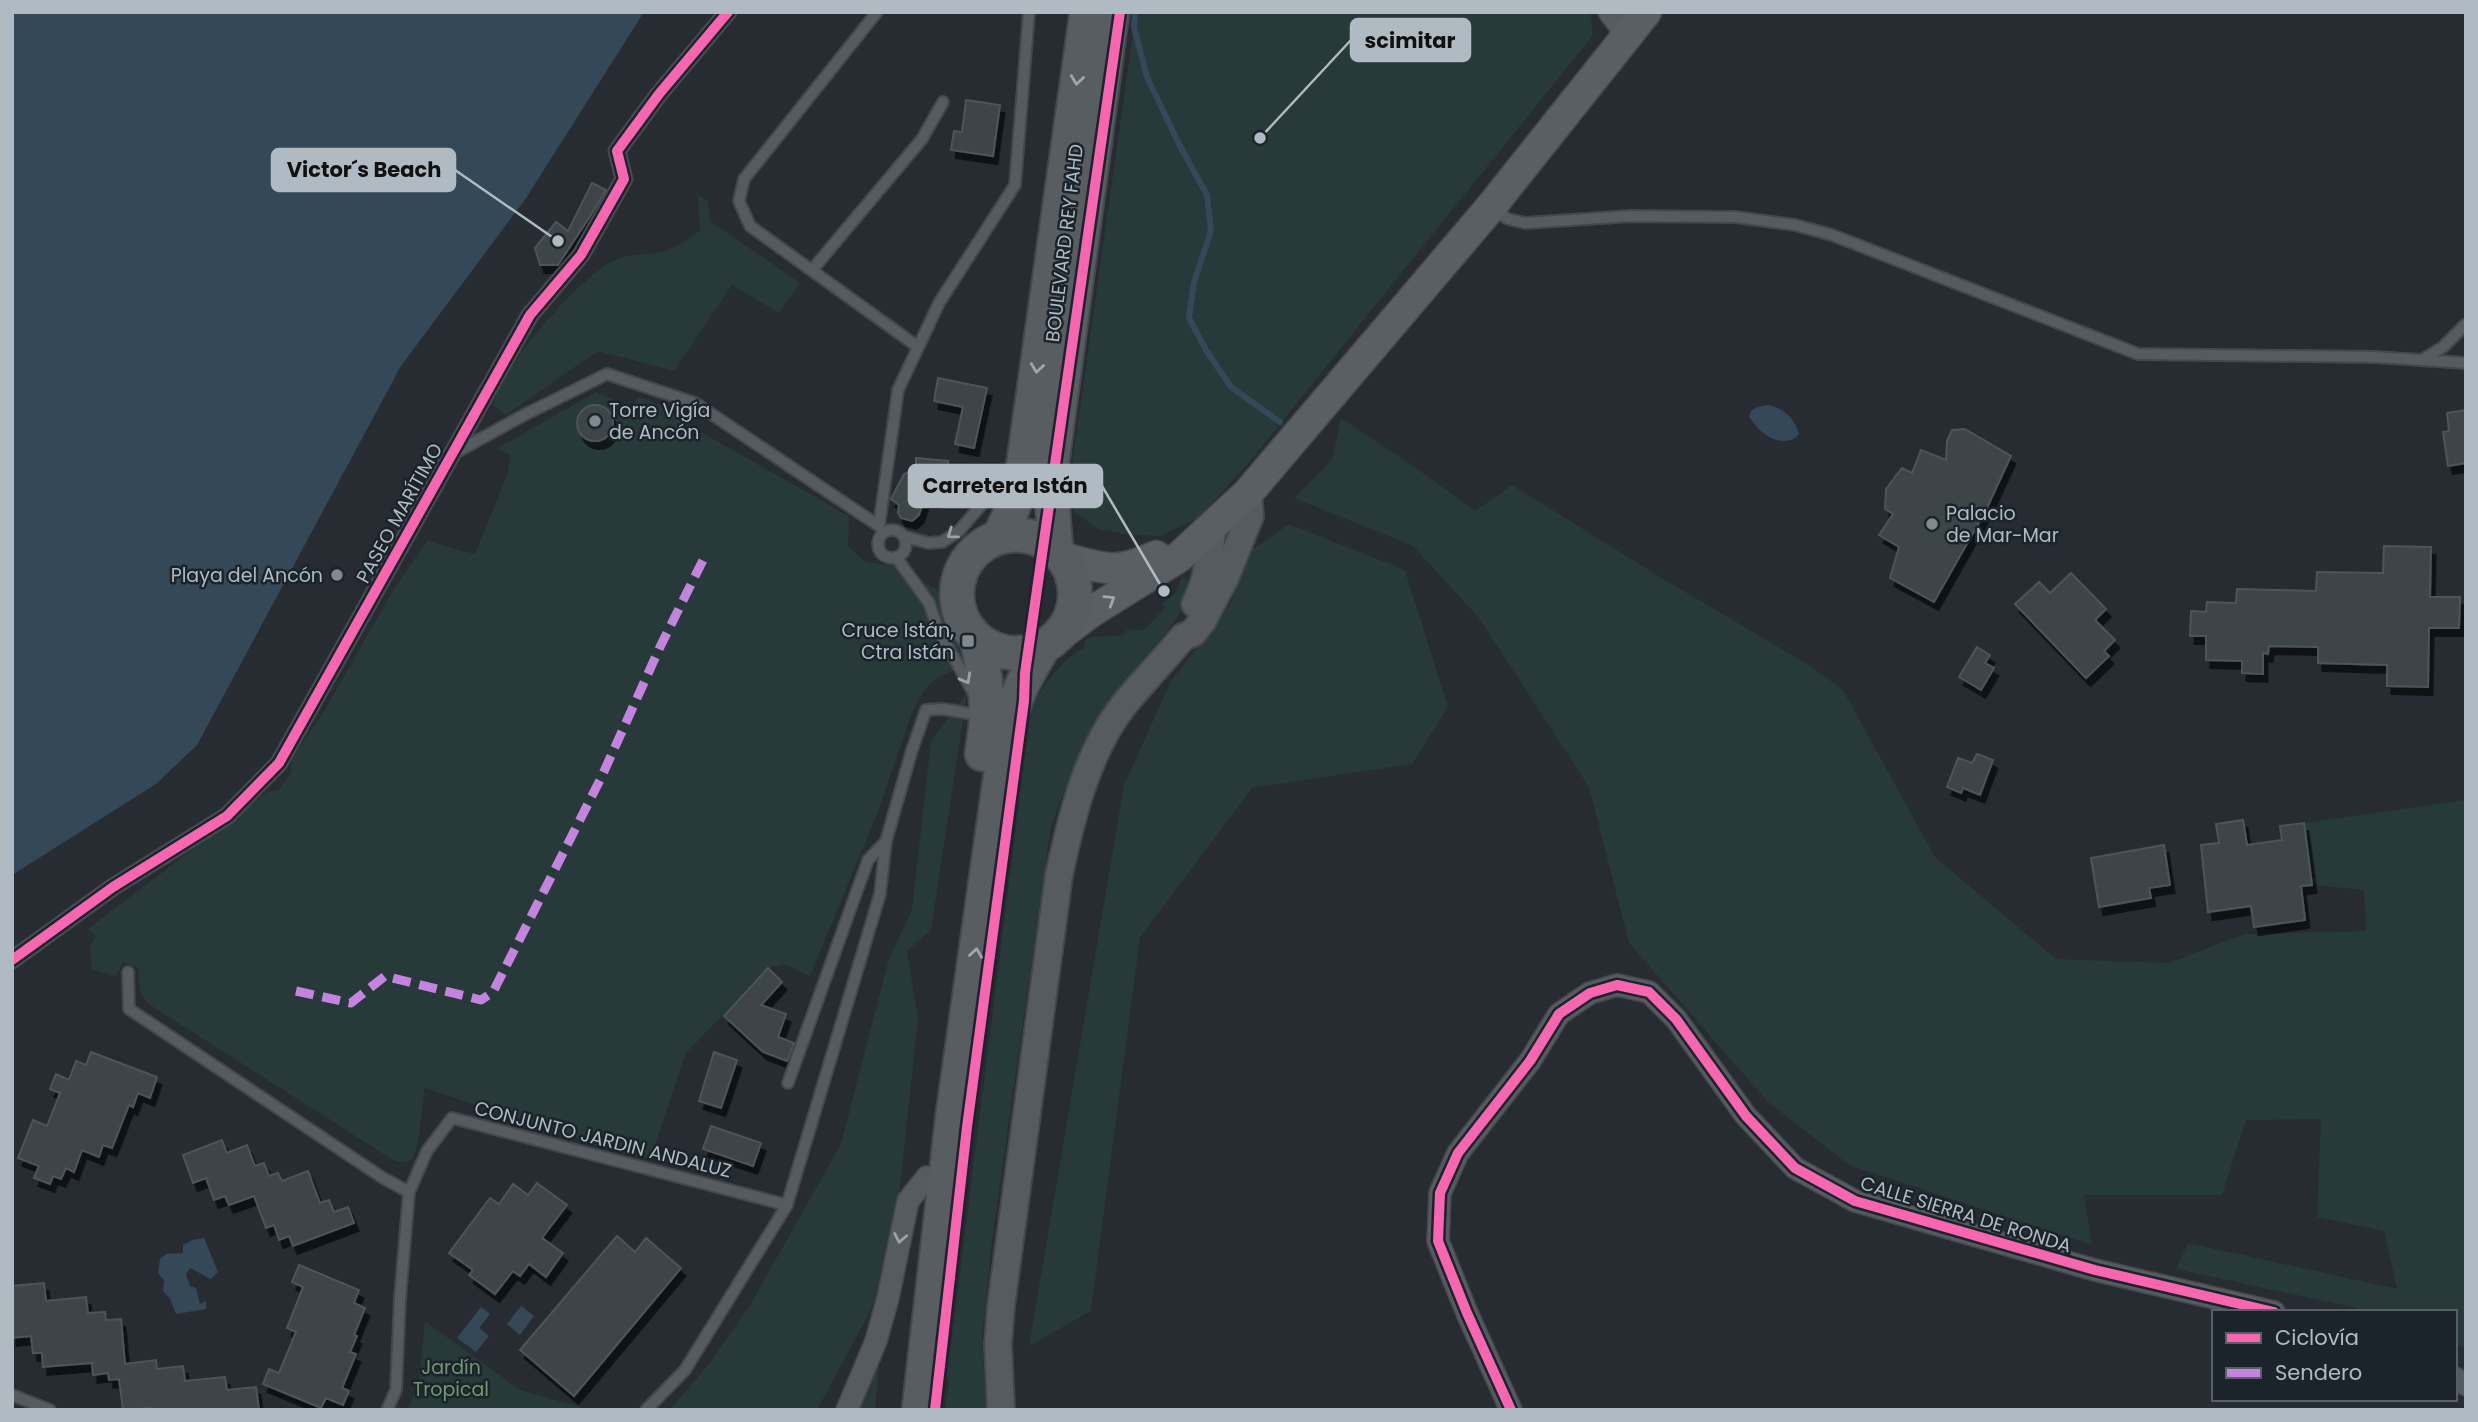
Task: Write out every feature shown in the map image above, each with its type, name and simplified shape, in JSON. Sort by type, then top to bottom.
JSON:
[{"type":"main road","name":"BOULEVARD REY FAHD","points":[[1036,476],[1087,12]]},
{"type":"main road","name":"BOULEVARD REY FAHD","points":[[999,537],[1013,508],[1036,476],[1112,12]]},
{"type":"main road","points":[[1196,541],[1174,547],[1132,567],[1114,570],[1060,554],[1041,540],[1029,537],[999,537],[976,551],[967,562],[957,588],[961,616],[968,629],[987,646],[1010,653],[1021,653],[1049,642],[1196,541],[1248,493],[1490,208],[1627,20]]},
{"type":"main road","points":[[919,1410],[953,1114],[1007,730],[1012,706],[1021,684],[1049,642],[1063,629],[1074,606],[1073,580],[1060,554],[1036,476]]},
{"type":"main road","points":[[900,1410],[958,913],[987,717],[985,679],[977,639]]},
{"type":"street","name":"PASEO MARÍTIMO","points":[[12,960],[113,887],[227,816],[279,763],[530,315],[581,255],[624,179],[617,151],[659,94],[728,12]]},
{"type":"street","points":[[1001,1410],[998,1344],[1001,1306],[1059,875],[1068,834],[1079,795],[1109,729],[1123,707],[1183,637],[1193,633],[1203,620],[1232,562],[1250,516],[1248,493]]},
{"type":"street","points":[[1196,541],[1232,562]]},
{"type":"street","points":[[1196,541],[1199,566],[1206,576]]},
{"type":"street","points":[[1183,637],[1184,623],[1202,592],[1206,576],[1196,541]]},
{"type":"street","name":"CALLE SIERRA DE RONDA","points":[[1511,1410],[1438,1241],[1440,1193],[1458,1153],[1530,1061],[1559,1014],[1590,993],[1617,985],[1649,992],[1676,1019],[1746,1116],[1795,1168],[1855,1201],[2095,1270],[2265,1310]]},
{"type":"street","points":[[847,1410],[876,1342],[908,1201],[927,1177]]},
{"type":"lane","points":[[877,12],[744,179],[739,201],[750,226],[918,346]]},
{"type":"lane","points":[[453,454],[607,374],[695,403],[879,526],[898,390],[939,303],[1015,185],[1029,12]]},
{"type":"lane","points":[[812,270],[922,139],[943,102]]},
{"type":"lane","points":[[1490,208],[1508,219],[1525,223],[1631,216],[1722,216],[1795,225],[1832,234],[2138,354],[2466,363]]},
{"type":"lane","points":[[2421,360],[2444,346],[2466,324]]},
{"type":"lane","points":[[987,717],[938,629],[929,603],[897,557],[884,555],[880,551],[878,539],[882,534],[893,530],[903,536],[928,543],[942,542],[959,531],[988,497],[1036,476]]},
{"type":"lane","points":[[897,557],[905,548],[903,536]]},
{"type":"lane","points":[[646,1410],[685,1370],[787,1205],[880,894],[886,841],[926,710],[943,709],[987,717]]},
{"type":"lane","points":[[788,1083],[868,860],[886,841]]},
{"type":"lane","points":[[128,972],[129,1009],[383,1178],[409,1192]]},
{"type":"lane","name":"CONJUNTO JARDIN ANDALUZ","points":[[387,1410],[396,1390],[409,1192],[427,1151],[452,1118],[787,1205]]},
{"type":"lane","points":[[12,1395],[50,1410]]},
{"type":"green space","points":[[1136,12],[1590,12],[1593,35],[1247,465],[1198,518],[1161,536],[1130,535],[1098,529],[1074,512],[1068,492]]},
{"type":"green space","points":[[698,196],[708,201],[710,221],[800,283],[779,313],[732,285],[674,371],[598,351],[506,415],[493,405],[510,369],[525,347],[582,284],[615,260],[666,250],[700,231]]},
{"type":"green space","points":[[596,392],[629,407],[640,397],[665,407],[692,427],[849,516],[848,547],[866,562],[897,566],[937,590],[969,615],[963,667],[936,678],[923,692],[912,713],[877,814],[810,976],[784,964],[768,968],[686,1053],[650,1159],[620,1153],[425,1088],[414,1156],[404,1162],[393,1160],[150,1005],[141,993],[138,968],[123,962],[116,976],[92,970],[90,946],[96,936],[88,929],[268,791],[278,790],[291,773],[292,758],[324,711],[392,592],[427,541],[475,554],[508,473],[510,454],[496,449]]},
{"type":"green space","points":[[1341,418],[1475,511],[1512,485],[1812,667],[1843,690],[1935,857],[2056,959],[2169,963],[2244,934],[2366,931],[2364,890],[2312,885],[2304,823],[2466,800],[2466,1348],[2457,1345],[2457,1310],[2366,1310],[2176,1269],[2188,1243],[2397,1289],[2384,1231],[2317,1217],[2321,1119],[2246,1120],[2222,1195],[2084,1195],[2092,1245],[1849,1165],[1768,1102],[1629,943],[1589,787],[1479,618],[1413,546],[1294,498],[1332,460]]},
{"type":"green space","points":[[1289,524],[1405,570],[1448,707],[1412,764],[1252,788],[1140,937],[1091,1311],[1029,1346],[1124,785],[1171,681],[1229,607],[1249,552]]},
{"type":"green space","points":[[1182,577],[1193,583],[1182,611],[1123,683],[1100,717],[1073,771],[1051,827],[992,1241],[982,1338],[986,1410],[945,1410],[949,1383],[947,1375],[1031,708],[1046,683],[1068,659],[1083,649],[1085,640],[1123,635],[1128,629],[1144,630],[1164,609],[1163,603],[1175,594]]},
{"type":"green space","points":[[967,693],[931,930],[907,951],[918,1018],[891,1273],[817,1410],[670,1410],[709,1364],[750,1305],[841,1144],[888,962],[912,909],[931,741]]},
{"type":"green space","name":"Jardín Tropical","points":[[425,1321],[520,1390],[591,1410],[407,1410],[418,1386]]},
{"type":"green space","points":[[880,1358],[875,1410],[857,1410]]},
{"type":"water","points":[[12,12],[644,12],[526,198],[401,366],[197,745],[156,784],[12,875]]},
{"type":"water","points":[[1768,405],[1784,412],[1791,419],[1799,434],[1794,439],[1780,441],[1768,437],[1753,423],[1749,417],[1751,411]]},
{"type":"water","points":[[204,1238],[218,1272],[211,1279],[190,1268],[186,1274],[190,1286],[196,1288],[200,1304],[206,1301],[206,1309],[176,1314],[170,1299],[163,1291],[164,1280],[158,1273],[160,1259],[166,1254],[183,1253],[183,1245]]},
{"type":"water","points":[[521,1306],[534,1316],[520,1335],[507,1324]]},
{"type":"water","points":[[481,1307],[490,1314],[479,1328],[489,1336],[476,1352],[457,1338]]},
{"type":"building","points":[[966,100],[1000,105],[993,156],[951,150],[954,131],[962,132]]},
{"type":"building","points":[[592,183],[606,190],[591,215],[558,265],[540,265],[535,248],[556,222],[568,231]]},
{"type":"building","points":[[938,378],[987,388],[974,448],[955,444],[963,407],[934,401]]},
{"type":"building","name":"Torre Vigía de Ancón","points":[[595,405],[608,410],[613,423],[608,436],[595,441],[582,436],[577,423],[582,410]]},
{"type":"building","points":[[2466,410],[2466,463],[2448,466],[2443,432],[2449,431],[2447,413]]},
{"type":"building","name":"Palacio de Mar-Mar","points":[[1965,429],[2011,456],[1986,510],[1934,602],[1890,578],[1899,547],[1879,535],[1893,514],[1885,509],[1886,489],[1902,468],[1912,473],[1921,450],[1946,460],[1947,441],[1952,430]]},
{"type":"building","points":[[916,458],[948,461],[950,479],[944,494],[937,500],[924,500],[919,515],[912,521],[901,518],[898,513],[899,505],[891,499],[904,474],[916,469]]},
{"type":"building","points":[[2384,546],[2431,547],[2430,597],[2460,597],[2459,628],[2429,628],[2428,687],[2387,686],[2387,665],[2318,663],[2318,647],[2269,646],[2268,654],[2263,653],[2263,674],[2242,673],[2242,661],[2206,660],[2206,636],[2190,636],[2191,611],[2206,612],[2207,602],[2236,603],[2237,589],[2316,591],[2317,572],[2383,573]]},
{"type":"building","points":[[2071,573],[2106,609],[2095,620],[2115,640],[2104,651],[2109,656],[2086,678],[2015,604],[2039,582],[2050,593]]},
{"type":"building","points":[[1977,647],[1990,655],[1985,663],[1994,668],[1981,690],[1959,677]]},
{"type":"building","points":[[1977,754],[1993,760],[1980,795],[1963,788],[1961,793],[1947,787],[1958,758],[1972,763]]},
{"type":"building","points":[[2243,820],[2247,845],[2282,840],[2280,826],[2304,823],[2312,885],[2301,886],[2305,920],[2254,927],[2251,906],[2208,912],[2201,845],[2219,843],[2216,824]]},
{"type":"building","points":[[2164,845],[2170,885],[2149,888],[2151,898],[2099,907],[2091,858]]},
{"type":"building","points":[[768,968],[782,982],[761,1005],[786,1014],[778,1037],[794,1043],[787,1061],[763,1052],[724,1016]]},
{"type":"building","points":[[91,1052],[157,1077],[150,1098],[138,1093],[133,1107],[129,1105],[112,1148],[103,1145],[99,1157],[82,1150],[74,1172],[66,1168],[61,1179],[53,1176],[50,1184],[34,1178],[39,1166],[18,1158],[33,1120],[47,1126],[60,1093],[50,1089],[56,1074],[69,1080],[76,1061],[86,1065]]},
{"type":"building","points":[[714,1052],[737,1060],[721,1108],[699,1101]]},
{"type":"building","points":[[711,1126],[761,1143],[753,1166],[703,1149]]},
{"type":"building","points":[[222,1140],[227,1153],[247,1145],[255,1166],[264,1163],[269,1176],[278,1173],[282,1181],[308,1171],[320,1203],[329,1200],[334,1212],[348,1207],[354,1223],[293,1246],[289,1236],[279,1240],[274,1225],[266,1228],[254,1196],[229,1205],[225,1196],[214,1200],[206,1178],[193,1183],[183,1155]]},
{"type":"building","points":[[537,1183],[567,1205],[542,1238],[563,1253],[546,1277],[529,1264],[520,1276],[513,1271],[495,1294],[469,1275],[473,1270],[449,1253],[490,1198],[499,1204],[513,1184],[528,1195]]},
{"type":"building","points":[[617,1236],[635,1252],[646,1238],[681,1268],[574,1396],[520,1350]]},
{"type":"building","points":[[299,1265],[359,1290],[354,1303],[365,1308],[350,1352],[356,1354],[342,1388],[349,1391],[343,1405],[326,1398],[321,1408],[263,1384],[269,1369],[279,1373],[296,1332],[287,1328],[303,1287],[292,1282]]},
{"type":"building","points":[[44,1283],[46,1301],[86,1297],[88,1313],[105,1312],[106,1320],[121,1319],[125,1364],[156,1360],[157,1369],[183,1366],[185,1381],[225,1377],[227,1390],[256,1387],[259,1410],[123,1410],[119,1379],[109,1380],[108,1373],[93,1375],[92,1363],[43,1367],[42,1353],[33,1353],[31,1336],[12,1338],[12,1286]]},
{"type":"waterway","points":[[1135,12],[1134,27],[1147,77],[1207,195],[1211,231],[1194,282],[1189,318],[1206,350],[1231,387],[1280,422]]},
{"type":"marked path","points":[[296,991],[351,1003],[385,976],[481,1000],[493,992],[601,778],[660,647],[706,554]]},
{"type":"cycle path","points":[[12,960],[113,887],[227,816],[279,763],[530,315],[581,255],[624,179],[617,151],[659,94],[728,12]]},
{"type":"cycle path","points":[[935,1410],[967,1127],[1024,701],[1025,673],[1120,12]]},
{"type":"cycle path","points":[[1511,1410],[1438,1241],[1440,1193],[1458,1153],[1530,1061],[1559,1014],[1590,993],[1617,985],[1649,992],[1676,1019],[1746,1116],[1795,1168],[1855,1201],[2095,1270],[2265,1310]]},
{"type":"place","name":"scimitar","points":[[1260,138]]},
{"type":"place","name":"Victor´s Beach","points":[[558,241]]},
{"type":"place","name":"Torre Vigía de Ancón","points":[[595,421]]},
{"type":"place","name":"Palacio de Mar-Mar","points":[[1932,524]]},
{"type":"place","name":"Playa del Ancón","points":[[337,575]]},
{"type":"place","name":"Carretera Istán","points":[[1164,591]]},
{"type":"place","name":"Cruce Istán, Ctra Istán","points":[[968,641]]}]
